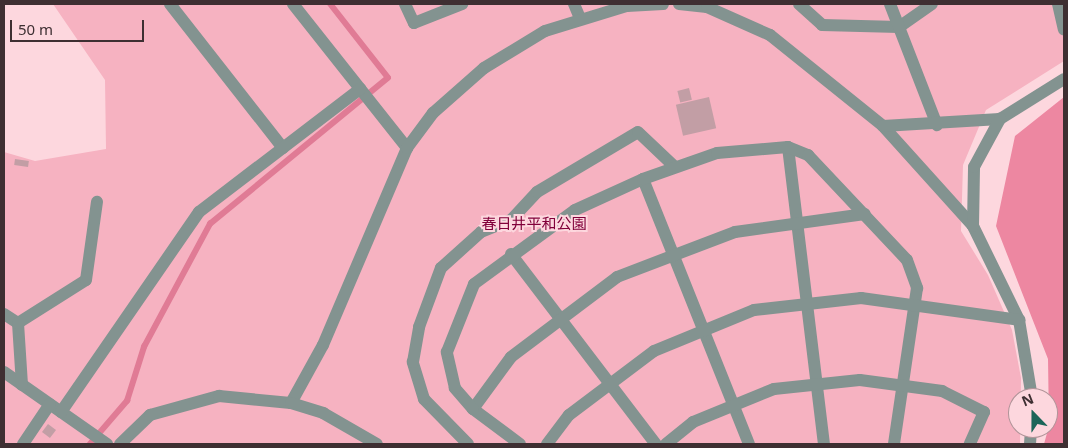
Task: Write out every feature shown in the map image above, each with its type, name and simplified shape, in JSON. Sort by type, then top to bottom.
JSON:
[{"type":"street","points":[[170,4],[283,148]]},
{"type":"street","points":[[294,4],[407,148]]},
{"type":"street","points":[[405,4],[414,23],[462,4]]},
{"type":"street","points":[[574,4],[580,18]]},
{"type":"street","points":[[291,402],[323,345],[407,148],[433,113],[484,68],[545,31],[580,18],[663,4]]},
{"type":"street","points":[[679,4],[707,7],[770,35],[883,126],[973,226],[1019,320],[1030,388]]},
{"type":"street","points":[[799,4],[822,25],[899,27],[932,4]]},
{"type":"street","points":[[890,4],[937,125]]},
{"type":"street","points":[[1058,4],[1064,29]]},
{"type":"street","points":[[883,126],[937,125],[1000,119],[1064,79]]},
{"type":"street","points":[[61,412],[199,212],[360,89]]},
{"type":"street","points":[[973,226],[974,166],[1000,119]]},
{"type":"street","points":[[468,444],[424,399],[413,362],[419,327],[441,268],[481,232],[511,220],[537,192],[638,132],[675,168]]},
{"type":"street","points":[[788,146],[810,304],[824,444]]},
{"type":"street","points":[[520,444],[473,408],[455,388],[447,352],[474,284],[511,254],[575,210],[643,179],[717,153],[788,146],[808,155],[908,260],[917,288],[894,444]]},
{"type":"street","points":[[643,179],[749,444]]},
{"type":"street","points":[[18,323],[86,280],[97,202]]},
{"type":"street","points":[[473,408],[511,357],[617,277],[735,232],[865,214]]},
{"type":"street","points":[[511,254],[563,317],[656,444]]},
{"type":"street","points":[[547,444],[569,415],[654,351],[754,310],[861,298],[1019,320]]},
{"type":"street","points":[[4,314],[18,323]]},
{"type":"street","points":[[18,323],[22,385]]},
{"type":"street","points":[[4,372],[107,444]]},
{"type":"street","points":[[666,444],[693,422],[774,389],[860,380],[942,391],[984,412],[970,444]]},
{"type":"street","points":[[120,444],[150,415],[185,403],[218,396],[291,402],[323,413],[377,444]]},
{"type":"street","points":[[23,444],[50,404]]},
{"type":"green space","name":"春日井平和公園","points":[[53,4],[1064,4],[1064,61],[986,110],[963,165],[961,231],[988,275],[1012,330],[1021,378],[1021,388],[1008,388],[1008,438],[1020,438],[1020,444],[4,444],[4,152],[35,161],[106,149],[105,80]]},
{"type":"shaded area","points":[[1064,97],[1064,444],[1044,444],[1046,438],[1058,438],[1058,388],[1048,388],[1048,359],[996,226],[1015,136]]},
{"type":"building","points":[[689,88],[692,100],[680,103],[677,91]]},
{"type":"building","points":[[709,97],[716,128],[683,136],[676,105]]},
{"type":"building","points":[[15,159],[29,161],[28,167],[14,165]]},
{"type":"building","points":[[48,424],[56,430],[50,438],[42,432]]},
{"type":"waterway","points":[[90,444],[127,401],[144,347],[210,224],[388,78],[330,4]]}]
